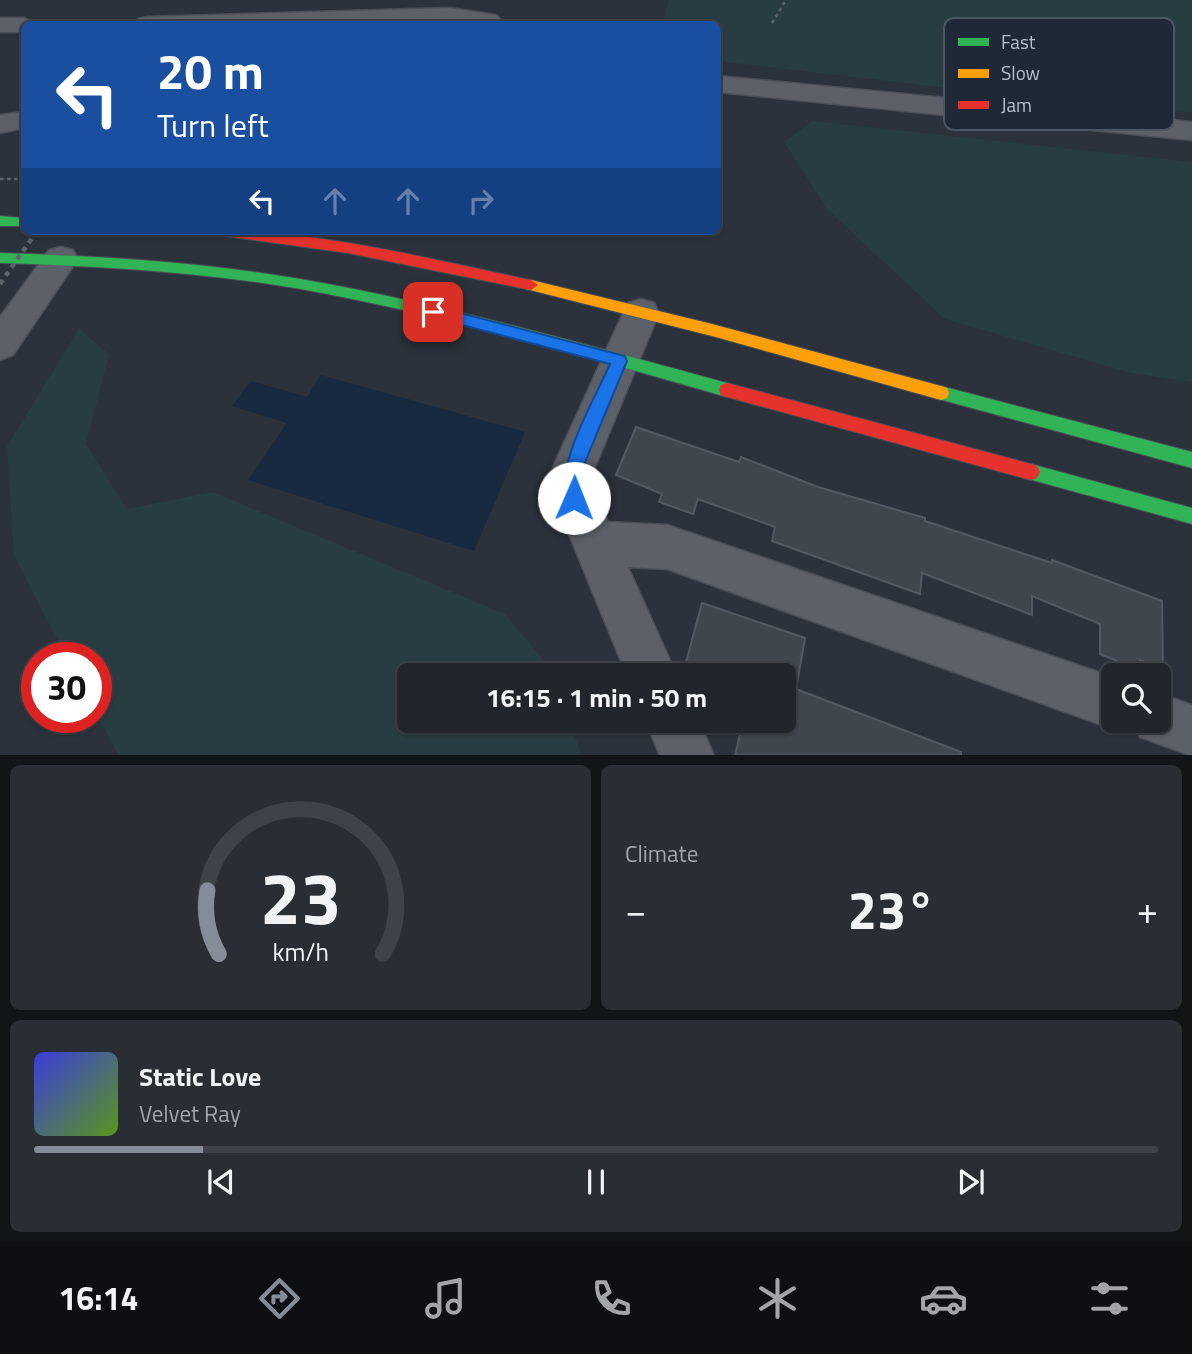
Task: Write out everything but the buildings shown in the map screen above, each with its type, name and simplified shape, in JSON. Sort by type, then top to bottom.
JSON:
[{"type":"street","points":[[248,21],[450,15],[488,21]]},
{"type":"street","points":[[0,25],[21,25]]},
{"type":"street","points":[[721,84],[944,106]]},
{"type":"street","points":[[0,124],[21,120]]},
{"type":"street","points":[[1174,129],[1192,131]]},
{"type":"street","points":[[0,221],[21,222]]},
{"type":"street","points":[[254,235],[327,245],[487,275],[641,313],[1192,460]]},
{"type":"street","points":[[0,258],[125,262],[299,284],[460,317],[1192,516]]},
{"type":"street","points":[[0,345],[61,259]]},
{"type":"street","points":[[641,313],[572,477],[574,498],[646,663]]},
{"type":"street","points":[[594,543],[667,547],[1101,699]]},
{"type":"street","points":[[1171,724],[1192,731]]},
{"type":"street","points":[[677,733],[687,755]]},
{"type":"path","points":[[772,23],[786,0]]},
{"type":"path","points":[[0,179],[21,179]]},
{"type":"path","points":[[0,284],[34,235]]},
{"type":"green space","points":[[669,0],[1192,0],[1192,112],[1174,112],[1174,18],[944,18],[944,88],[721,61],[721,21],[663,21]]},
{"type":"green space","points":[[812,121],[1192,162],[1192,382],[1131,373],[945,319],[827,209],[784,142]]},
{"type":"green space","points":[[79,329],[109,354],[86,444],[127,509],[213,492],[505,614],[546,663],[397,663],[397,733],[574,733],[581,755],[118,755],[106,733],[112,733],[112,642],[59,642],[14,556],[7,446]]},
{"type":"water","points":[[321,375],[525,432],[474,551],[248,480],[287,423],[232,406],[251,381],[307,397]]},
{"type":"traffic: fast","points":[[0,221],[21,222]]},
{"type":"traffic: fast","points":[[0,258],[151,266],[300,284],[462,319],[727,390]]},
{"type":"traffic: fast","points":[[941,393],[1192,460]]},
{"type":"traffic: fast","points":[[1031,472],[1192,516]]},
{"type":"traffic: slow","points":[[531,285],[712,330],[941,393]]},
{"type":"traffic: jam","points":[[254,235],[348,248],[531,285]]},
{"type":"traffic: jam","points":[[727,390],[1031,472]]},
{"type":"route","points":[[433,312],[620,361],[574,467],[571,488],[574,498]]}]
